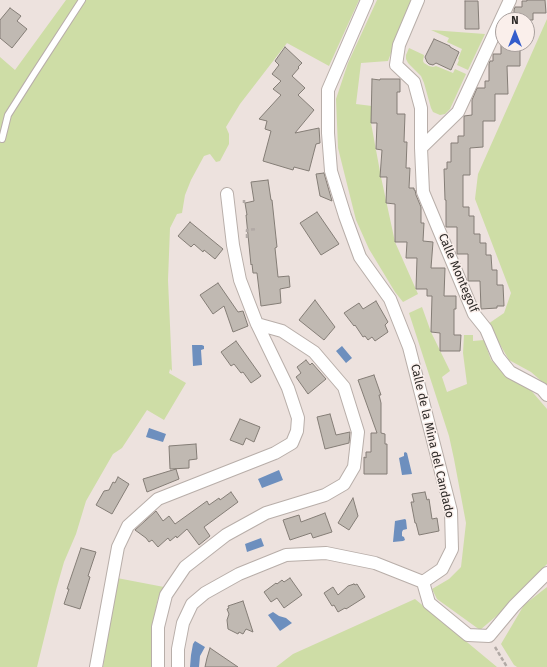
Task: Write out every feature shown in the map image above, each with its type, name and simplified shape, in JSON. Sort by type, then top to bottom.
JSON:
[{"type":"street","name":"Calle de la Mina del Candado","points":[[367,0],[328,90],[328,133],[331,171],[360,257],[390,299],[410,347],[451,511],[452,549],[442,569],[423,582]]},
{"type":"street","name":"Calle Montegolf","points":[[418,0],[399,45],[396,65],[414,82],[421,108],[423,192],[474,314],[486,329],[498,357],[510,372],[542,389],[547,395]]},
{"type":"street","points":[[421,148],[458,112],[510,0]]},
{"type":"street","points":[[96,667],[118,548],[128,526],[158,499],[275,453],[292,443],[297,431],[298,418],[288,388],[256,324],[240,280],[233,245],[227,194]]},
{"type":"street","points":[[158,667],[158,627],[166,595],[185,567],[226,535],[266,513],[325,495],[344,484],[354,467],[358,432],[344,386],[314,352],[282,331],[256,324]]},
{"type":"street","points":[[178,667],[178,649],[183,623],[192,604],[205,593],[239,574],[286,555],[326,553],[374,563],[423,582],[428,603],[468,635],[489,636],[514,606],[547,573]]},
{"type":"lane","points":[[2,139],[8,115],[82,0]]},
{"type":"path","points":[[247,243],[247,230],[257,229]]},
{"type":"path","points":[[489,636],[507,667]]},
{"type":"green space","points":[[66,0],[359,0],[329,66],[287,43],[240,104],[226,127],[229,134],[229,144],[220,161],[216,162],[210,154],[204,156],[191,180],[185,195],[182,213],[177,214],[170,228],[168,280],[172,371],[170,369],[169,373],[186,383],[164,420],[147,410],[122,448],[113,454],[86,501],[76,534],[64,562],[37,667],[0,667],[0,57],[15,70]]},
{"type":"green space","points":[[377,0],[411,0],[388,61],[361,63],[356,104],[372,106],[371,123],[395,242],[418,294],[403,302],[395,292],[369,249],[356,220],[338,148],[336,99],[348,63]]},
{"type":"green space","points":[[547,19],[547,386],[531,372],[509,360],[488,324],[504,313],[511,293],[475,199],[478,174],[532,52],[535,52],[535,46]]},
{"type":"green space","points":[[431,30],[485,34],[468,70],[457,65],[462,49],[447,42],[449,38]]},
{"type":"green space","points":[[409,48],[424,55],[423,61],[429,66],[436,66],[453,73],[455,69],[466,74],[450,109],[445,114],[440,115],[433,112],[421,76],[406,59]]},
{"type":"green space","points":[[422,307],[431,332],[450,371],[442,377],[447,392],[467,384],[463,353],[464,335],[473,335],[473,341],[484,340],[491,360],[507,374],[529,388],[547,409],[547,564],[507,607],[480,630],[437,599],[432,589],[449,579],[461,567],[466,523],[449,436],[409,313]]},
{"type":"green space","points":[[117,578],[164,587],[158,598],[152,627],[153,667],[103,667]]},
{"type":"green space","points":[[547,587],[547,667],[517,667],[514,665],[501,644],[524,605]]},
{"type":"green space","points":[[415,599],[497,667],[276,667],[293,654]]},
{"type":"water","points":[[192,345],[204,346],[204,349],[201,350],[202,365],[193,366]]},
{"type":"water","points":[[342,346],[352,358],[346,363],[336,351]]},
{"type":"water","points":[[149,428],[166,434],[163,442],[146,437]]},
{"type":"water","points":[[405,452],[407,453],[412,474],[402,475],[399,458],[404,456]]},
{"type":"water","points":[[279,470],[283,480],[262,488],[258,479]]},
{"type":"water","points":[[405,519],[407,529],[403,530],[402,536],[405,540],[393,542],[395,521]]},
{"type":"water","points":[[261,538],[264,546],[247,552],[245,544]]},
{"type":"water","points":[[273,612],[286,618],[292,623],[280,631],[268,615]]},
{"type":"water","points":[[195,641],[205,647],[200,656],[199,667],[190,667],[193,644]]},
{"type":"building","points":[[545,0],[546,13],[514,12],[515,7],[522,7],[522,1]]},
{"type":"building","points":[[465,1],[478,1],[479,29],[465,29]]},
{"type":"building","points":[[10,8],[21,16],[17,21],[27,29],[12,48],[0,38],[0,20]]},
{"type":"building","points":[[434,39],[459,52],[451,70],[436,63],[433,65],[427,62],[425,57]]},
{"type":"building","points":[[285,47],[302,63],[292,76],[305,88],[298,95],[314,110],[295,133],[319,128],[320,143],[316,144],[309,171],[294,167],[293,170],[263,161],[271,131],[265,129],[267,121],[259,119],[281,95],[273,89],[281,81],[272,74],[279,65],[275,61]]},
{"type":"building","points":[[501,52],[520,52],[520,66],[507,66],[508,94],[495,94],[495,121],[483,121],[483,147],[470,148],[470,175],[463,175],[463,207],[469,207],[469,216],[474,216],[474,234],[480,234],[480,243],[486,243],[486,255],[491,255],[492,270],[497,270],[497,285],[503,285],[504,306],[481,309],[480,281],[468,281],[468,254],[457,254],[457,227],[446,227],[444,169],[447,169],[447,162],[451,162],[451,143],[458,143],[458,136],[464,136],[464,116],[472,115],[472,100],[477,88],[485,88],[485,81],[489,81],[489,64],[490,61],[493,61],[493,54],[501,54]]},
{"type":"building","points":[[372,79],[400,79],[400,92],[397,92],[397,114],[405,114],[404,142],[407,142],[406,168],[410,168],[409,188],[414,188],[421,207],[421,223],[424,223],[423,241],[433,242],[431,268],[445,268],[444,296],[456,296],[456,309],[454,309],[454,335],[461,335],[460,351],[440,351],[440,333],[431,332],[432,296],[427,296],[427,289],[416,289],[417,258],[406,258],[407,242],[395,242],[395,204],[386,203],[387,177],[380,177],[382,150],[376,149],[377,123],[371,123]]},
{"type":"building","points":[[324,173],[332,201],[320,196],[316,174]]},
{"type":"building","points":[[268,180],[272,200],[277,247],[275,248],[278,277],[289,276],[290,287],[280,289],[281,303],[261,306],[257,273],[253,273],[252,264],[251,265],[245,203],[254,201],[251,182]]},
{"type":"building","points":[[317,212],[339,244],[321,255],[300,223]]},
{"type":"building","points":[[190,222],[223,249],[215,259],[204,250],[203,252],[194,244],[191,247],[178,236]]},
{"type":"building","points":[[218,283],[238,312],[243,311],[248,326],[233,332],[224,306],[213,314],[200,295]]},
{"type":"building","points":[[315,300],[335,327],[324,340],[299,320]]},
{"type":"building","points":[[376,301],[388,322],[385,325],[388,332],[375,341],[372,337],[368,340],[365,336],[363,337],[344,313],[359,303],[363,309]]},
{"type":"building","points":[[236,341],[261,376],[251,383],[243,372],[241,373],[234,364],[231,366],[221,352]]},
{"type":"building","points":[[306,360],[310,365],[312,363],[326,379],[308,394],[296,377],[301,373],[297,367]]},
{"type":"building","points":[[374,375],[381,395],[379,395],[381,403],[381,433],[385,434],[385,444],[387,444],[387,474],[364,474],[364,457],[366,458],[366,452],[371,452],[371,433],[377,433],[358,380]]},
{"type":"building","points":[[330,414],[336,435],[350,432],[349,443],[325,449],[317,417]]},
{"type":"building","points":[[240,419],[260,427],[254,442],[246,438],[243,445],[230,440]]},
{"type":"building","points":[[196,444],[197,459],[189,460],[189,468],[170,469],[169,446]]},
{"type":"building","points":[[176,469],[179,479],[147,492],[143,479]]},
{"type":"building","points":[[118,477],[129,484],[112,514],[96,505],[104,491],[109,490],[113,482],[115,483]]},
{"type":"building","points":[[231,492],[238,502],[204,527],[210,536],[199,545],[187,529],[177,538],[176,536],[170,541],[168,538],[158,547],[152,540],[149,542],[135,530],[156,511],[163,521],[169,516],[175,524],[207,501],[209,505],[219,498],[220,500]]},
{"type":"building","points":[[425,492],[427,500],[429,499],[432,519],[437,518],[439,531],[419,535],[411,502],[414,502],[412,494]]},
{"type":"building","points":[[353,498],[358,516],[349,530],[338,523]]},
{"type":"building","points":[[325,513],[332,532],[313,538],[311,533],[290,540],[283,520],[299,515],[301,522]]},
{"type":"building","points":[[81,548],[96,552],[88,576],[90,577],[80,609],[64,604],[69,589],[67,589]]},
{"type":"building","points":[[290,578],[302,595],[284,608],[277,598],[271,602],[264,592],[276,583],[277,584],[282,580],[284,582]]},
{"type":"building","points":[[357,584],[365,597],[346,609],[345,608],[338,612],[334,605],[332,606],[324,593],[333,587],[338,595],[348,586]]},
{"type":"building","points":[[243,601],[253,632],[246,629],[243,634],[239,632],[238,634],[228,629],[227,620],[229,614],[227,609],[229,608],[228,606]]},
{"type":"building","points":[[210,648],[238,667],[205,667]]}]
